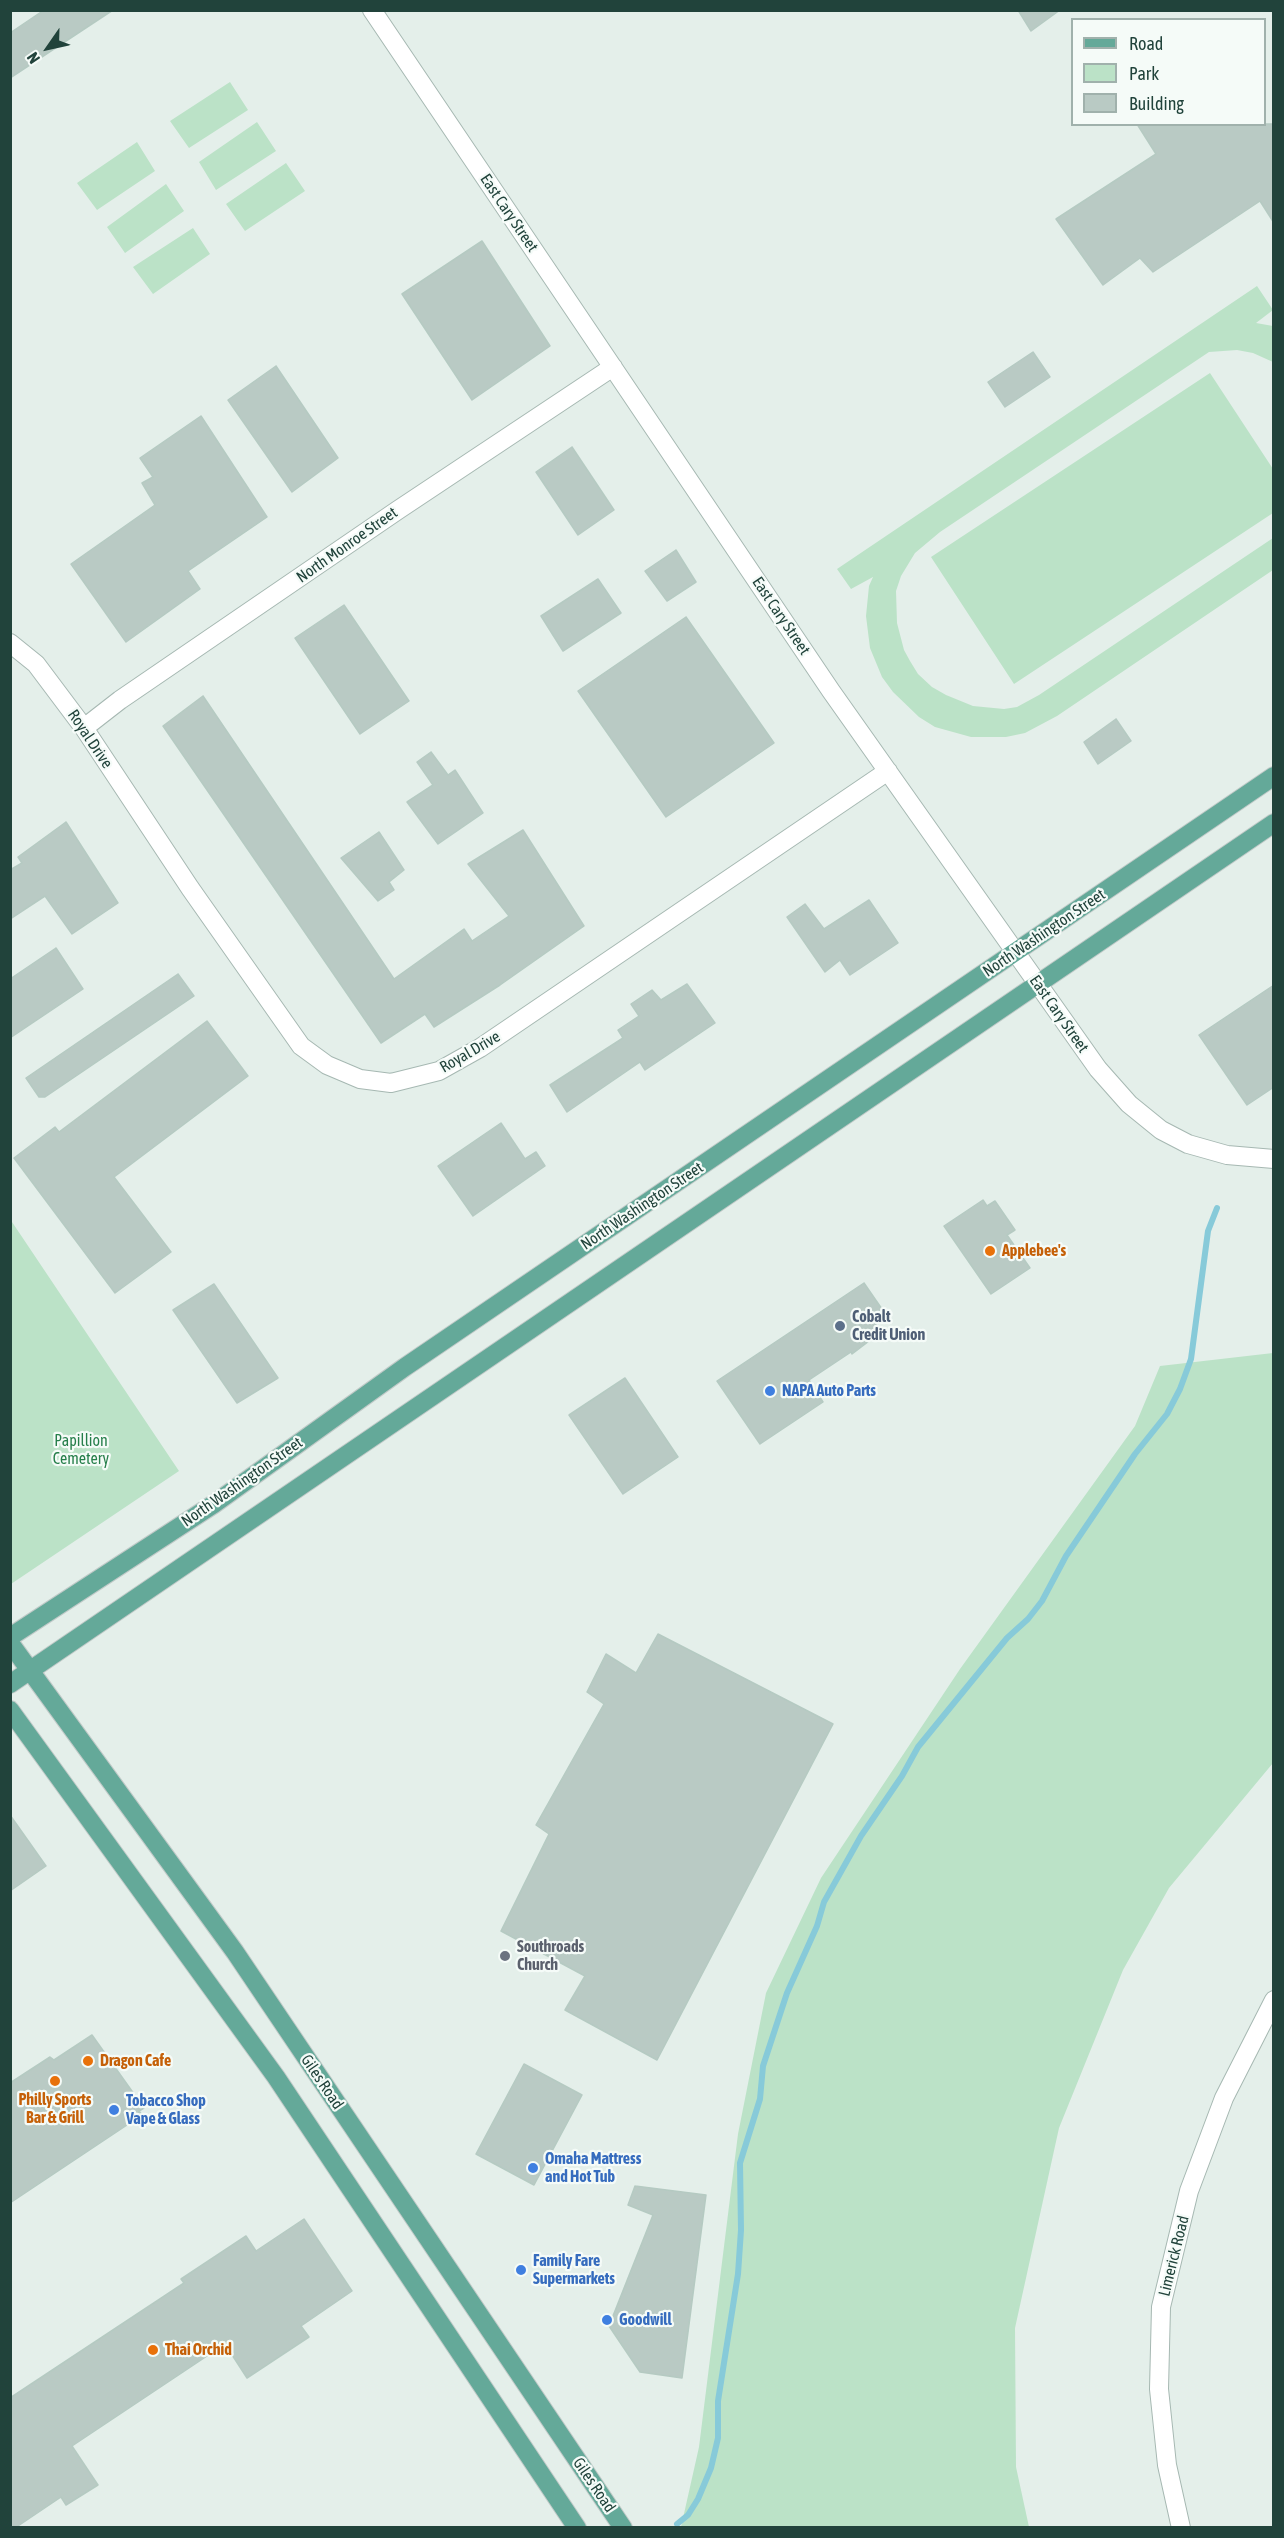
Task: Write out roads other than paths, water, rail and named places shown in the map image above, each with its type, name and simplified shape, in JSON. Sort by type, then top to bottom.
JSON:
[{"type":"main road","name":"North Washington Street","points":[[10,1637],[214,1504],[405,1367],[1274,776]]},
{"type":"main road","points":[[10,1684],[1274,824]]},
{"type":"main road","name":"Giles Road","points":[[10,1643],[235,1952],[623,2528]]},
{"type":"main road","points":[[10,1710],[276,2076],[577,2528]]},
{"type":"street","name":"East Cary Street","points":[[372,10],[888,771],[1098,1069],[1129,1104],[1161,1130],[1188,1144],[1245,1158],[1274,1159]]},
{"type":"street","name":"North Monroe Street","points":[[84,728],[120,700],[405,505],[613,367]]},
{"type":"street","name":"Royal Drive","points":[[10,643],[36,664],[84,728],[184,879],[301,1046],[327,1065],[360,1079],[391,1083],[439,1071],[480,1048],[888,771]]},
{"type":"street","name":"Limerick Road","points":[[1181,2528],[1167,2465],[1159,2389],[1161,2307],[1189,2192],[1224,2098],[1274,2000]]},
{"type":"waterway","points":[[677,2524],[688,2515],[698,2499],[711,2468],[718,2438],[718,2401],[738,2274],[741,2230],[740,2163],[760,2099],[763,2066],[787,1993],[817,1926],[824,1902],[861,1836],[902,1776],[918,1747],[1007,1638],[1028,1619],[1042,1601],[1066,1556],[1135,1454],[1167,1414],[1180,1389],[1191,1359],[1208,1231],[1217,1208]]},
{"type":"place","name":"Applebee's","points":[[990,1251]]},
{"type":"place","name":"Cobalt Credit Union","points":[[840,1326]]},
{"type":"place","name":"NAPA Auto Parts","points":[[770,1391]]},
{"type":"place","name":"Southroads Church","points":[[505,1956]]},
{"type":"place","name":"Dragon Cafe","points":[[88,2061]]},
{"type":"place","name":"Philly Sports Bar & Grill","points":[[55,2081]]},
{"type":"place","name":"Tobacco Shop Vape & Glass","points":[[114,2110]]},
{"type":"place","name":"Omaha Mattress and Hot Tub","points":[[533,2168]]},
{"type":"place","name":"Family Fare Supermarkets","points":[[521,2270]]},
{"type":"place","name":"Goodwill","points":[[607,2320]]},
{"type":"place","name":"Thai Orchid","points":[[153,2350]]},
{"type":"park label","name":"Papillion Cemetery","points":[[81,1450]]}]
